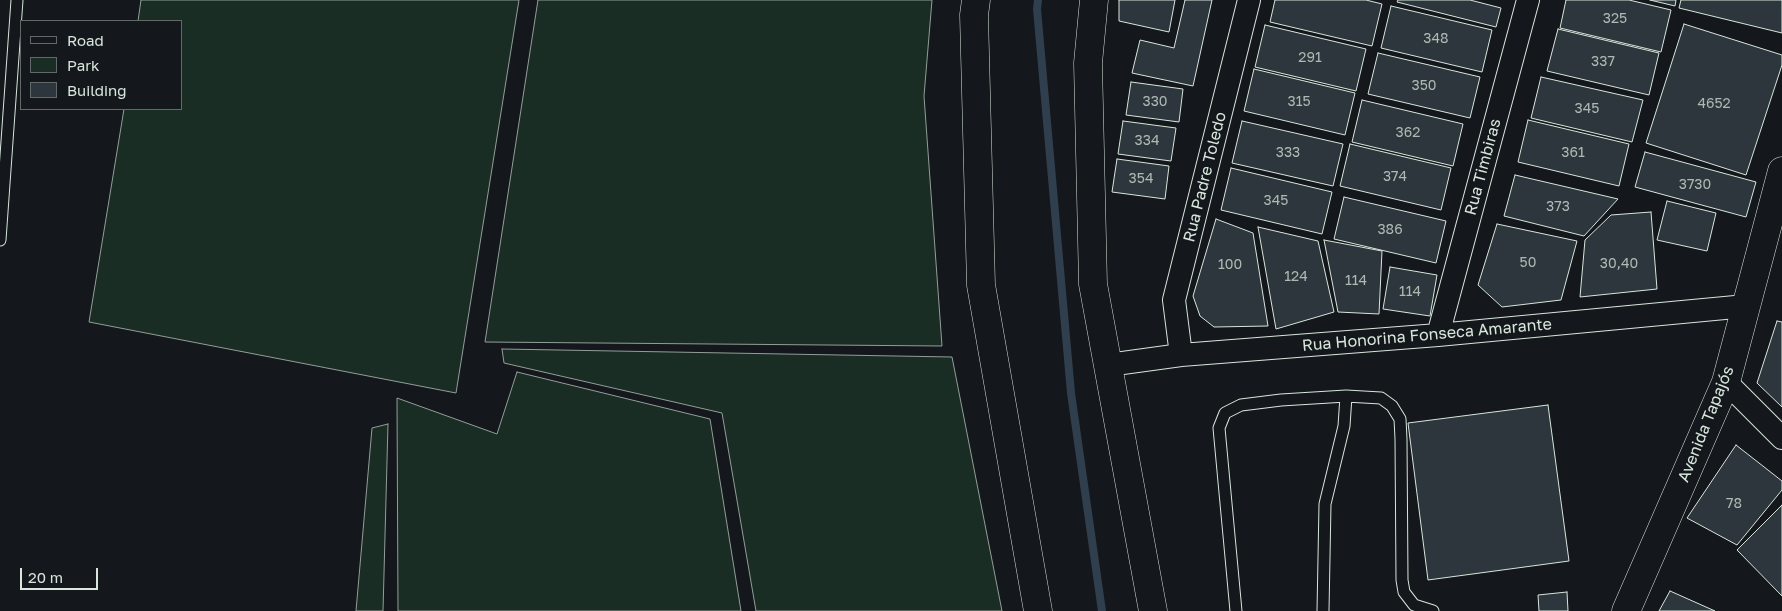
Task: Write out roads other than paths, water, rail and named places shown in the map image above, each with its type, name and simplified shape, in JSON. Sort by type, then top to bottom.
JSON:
[{"type":"main road","points":[[976,0],[974,15],[981,285],[1038,611]]},
{"type":"main road","points":[[1094,0],[1088,63],[1093,284],[1153,611]]},
{"type":"main road","name":"Avenida Tapajós","points":[[1626,611],[1726,382],[1782,172]]},
{"type":"street","name":"Rua Padre Toledo","points":[[1180,355],[1174,300],[1249,0]]},
{"type":"street","name":"Rua Timbiras","points":[[1438,335],[1528,0]]},
{"type":"street","name":"Rua Honorina Fonseca Amarante","points":[[1108,365],[1180,355],[1438,335],[1746,306]]},
{"type":"street","points":[[1726,382],[1782,438]]},
{"type":"lane","points":[[0,240],[17,0]]},
{"type":"lane","points":[[1323,611],[1325,504],[1344,426],[1346,396]]},
{"type":"lane","points":[[1236,611],[1219,428],[1225,413],[1241,405],[1281,400],[1346,396],[1381,398],[1392,406],[1400,420],[1402,580],[1404,592],[1414,605],[1433,611]]},
{"type":"waterway","points":[[1038,0],[1037,9],[1071,393],[1102,611]]}]
